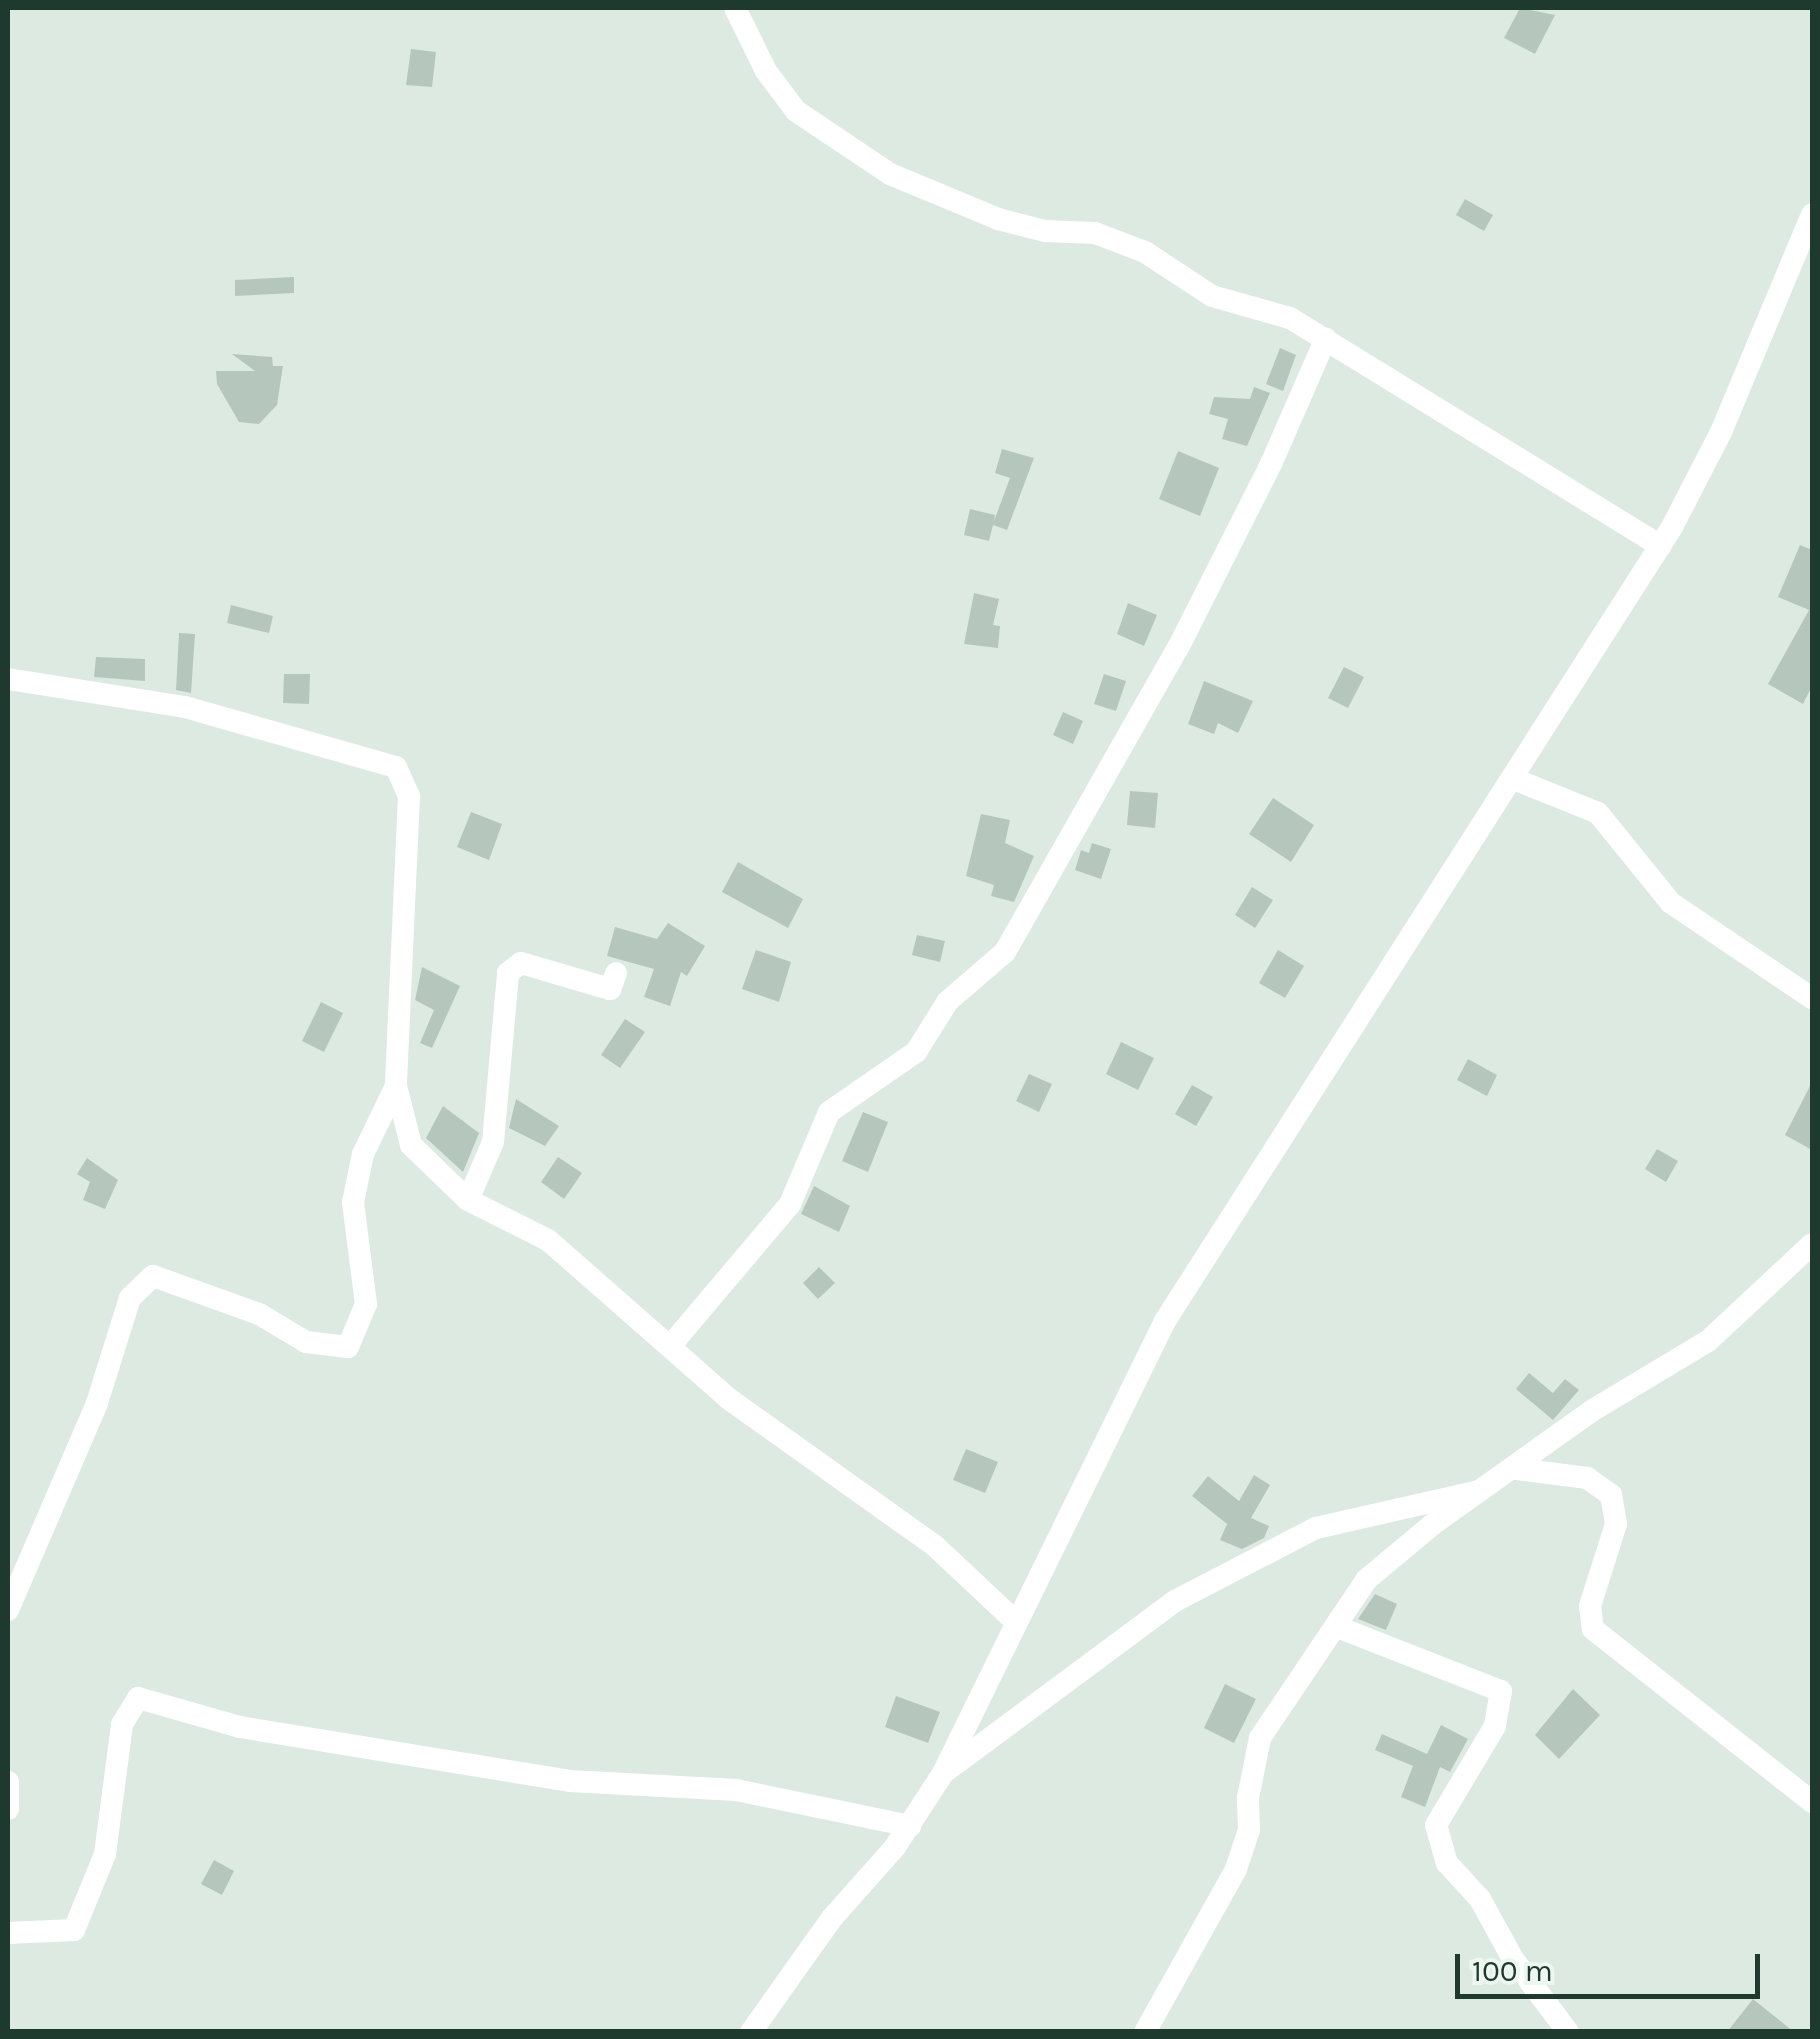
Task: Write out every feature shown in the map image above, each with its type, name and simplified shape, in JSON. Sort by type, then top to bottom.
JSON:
[{"type":"street","points":[[735,8],[766,71],[796,111],[890,174],[998,219],[1045,231],[1096,233],[1145,252],[1212,296],[1290,318],[1661,546]]},
{"type":"street","points":[[751,2032],[910,1826],[944,1773],[1165,1321],[1661,546],[1722,432],[1812,214]]},
{"type":"street","points":[[672,1345],[790,1204],[829,1112],[916,1052],[948,1001],[1005,952],[1178,648],[1272,464],[1326,338]]},
{"type":"street","points":[[8,679],[185,707],[396,766],[409,796],[396,1086],[411,1145],[468,1200],[548,1240],[672,1345],[729,1400],[935,1546],[1015,1621]]},
{"type":"street","points":[[1514,779],[1598,813],[1671,904],[1812,998]]},
{"type":"street","points":[[468,1200],[493,1142],[508,974],[520,963],[610,990],[616,973]]},
{"type":"street","points":[[8,1610],[97,1403],[130,1298],[153,1276],[259,1314],[306,1342],[348,1346],[366,1304],[353,1202],[363,1154],[396,1086]]},
{"type":"street","points":[[1145,2032],[1236,1869],[1250,1830],[1248,1798],[1260,1738],[1340,1628],[1366,1580],[1433,1524],[1517,1469],[1593,1410],[1708,1341],[1812,1244]]},
{"type":"street","points":[[1517,1469],[1587,1478],[1610,1495],[1616,1524],[1590,1606],[1593,1630],[1812,1802]]},
{"type":"street","points":[[944,1773],[1175,1600],[1316,1528],[1488,1489]]},
{"type":"street","points":[[1340,1628],[1502,1691],[1494,1726],[1436,1824],[1447,1863],[1480,1899],[1513,1959],[1568,2032]]},
{"type":"street","points":[[8,1932],[74,1930],[104,1854],[122,1724],[138,1698],[240,1727],[570,1782],[736,1790],[910,1826]]},
{"type":"street","points":[[8,1782],[8,1809]]},
{"type":"building","points":[[1520,8],[1555,15],[1535,54],[1504,38]]},
{"type":"building","points":[[411,49],[436,52],[432,87],[406,85]]},
{"type":"building","points":[[1465,199],[1493,215],[1484,231],[1456,215]]},
{"type":"building","points":[[294,277],[294,293],[235,296],[235,280]]},
{"type":"building","points":[[1280,348],[1296,355],[1283,391],[1266,384]]},
{"type":"building","points":[[232,354],[272,357],[273,366],[283,366],[277,405],[259,424],[239,422],[217,384],[216,371],[255,371]]},
{"type":"building","points":[[1254,387],[1270,393],[1247,446],[1222,439],[1228,419],[1209,414],[1214,397],[1250,399]]},
{"type":"building","points":[[1002,449],[1034,458],[1007,530],[993,525],[989,541],[964,535],[970,509],[995,515],[994,521],[1010,478],[995,473]]},
{"type":"building","points":[[1178,451],[1219,468],[1200,516],[1159,499]]},
{"type":"building","points":[[1800,545],[1812,550],[1812,686],[1803,704],[1768,684],[1809,610],[1778,597]]},
{"type":"building","points":[[974,593],[999,599],[993,625],[1000,626],[998,648],[964,644]]},
{"type":"building","points":[[1128,603],[1157,615],[1144,646],[1117,634]]},
{"type":"building","points":[[231,605],[273,616],[269,633],[227,623]]},
{"type":"building","points":[[179,633],[195,634],[191,693],[176,690]]},
{"type":"building","points":[[96,657],[145,659],[145,681],[94,677]]},
{"type":"building","points":[[1344,667],[1364,677],[1348,708],[1328,698]]},
{"type":"building","points":[[284,674],[310,674],[309,704],[283,703]]},
{"type":"building","points":[[1104,674],[1126,681],[1116,711],[1094,704]]},
{"type":"building","points":[[1204,681],[1253,701],[1238,733],[1218,723],[1214,734],[1188,724]]},
{"type":"building","points":[[1063,712],[1083,721],[1073,744],[1053,735]]},
{"type":"building","points":[[1130,791],[1158,793],[1155,828],[1127,825]]},
{"type":"building","points":[[1273,798],[1314,825],[1291,862],[1249,834]]},
{"type":"building","points":[[471,812],[502,824],[489,860],[457,847]]},
{"type":"building","points":[[981,814],[1010,820],[1005,843],[1034,856],[1014,902],[991,896],[994,885],[966,876]]},
{"type":"building","points":[[1092,843],[1111,849],[1101,879],[1075,870],[1081,850],[1089,853]]},
{"type":"building","points":[[738,862],[803,899],[788,928],[722,892]]},
{"type":"building","points":[[1252,887],[1273,900],[1255,928],[1235,915]]},
{"type":"building","points":[[668,923],[705,946],[687,976],[681,972],[670,1006],[644,997],[654,969],[607,956],[615,927],[657,939]]},
{"type":"building","points":[[917,935],[945,941],[940,962],[912,955]]},
{"type":"building","points":[[756,950],[791,962],[779,1002],[742,989]]},
{"type":"building","points":[[1278,950],[1304,966],[1285,998],[1259,983]]},
{"type":"building","points":[[422,967],[460,986],[432,1048],[420,1043],[434,1010],[415,1000]]},
{"type":"building","points":[[321,1002],[343,1013],[324,1052],[302,1041]]},
{"type":"building","points":[[625,1019],[645,1032],[620,1068],[601,1055]]},
{"type":"building","points":[[1121,1042],[1154,1058],[1138,1090],[1106,1074]]},
{"type":"building","points":[[1468,1059],[1497,1075],[1487,1096],[1457,1080]]},
{"type":"building","points":[[1029,1074],[1052,1084],[1039,1112],[1016,1101]]},
{"type":"building","points":[[1812,1082],[1812,1150],[1785,1135]]},
{"type":"building","points":[[1192,1085],[1213,1097],[1196,1126],[1175,1114]]},
{"type":"building","points":[[516,1099],[559,1126],[545,1146],[509,1128]]},
{"type":"building","points":[[443,1106],[479,1133],[463,1172],[426,1138]]},
{"type":"building","points":[[863,1112],[888,1122],[868,1172],[842,1161]]},
{"type":"building","points":[[1657,1149],[1678,1161],[1666,1182],[1645,1169]]},
{"type":"building","points":[[558,1157],[582,1173],[564,1199],[541,1182]]},
{"type":"building","points":[[87,1158],[118,1180],[105,1209],[83,1200],[90,1182],[77,1174]]},
{"type":"building","points":[[814,1186],[850,1206],[839,1232],[801,1214]]},
{"type":"building","points":[[819,1267],[835,1283],[818,1299],[803,1283]]},
{"type":"building","points":[[1529,1373],[1553,1393],[1565,1379],[1579,1390],[1553,1420],[1516,1389]]},
{"type":"building","points":[[966,1449],[998,1462],[985,1493],[953,1480]]},
{"type":"building","points":[[1254,1475],[1270,1485],[1251,1518],[1269,1526],[1264,1538],[1242,1549],[1220,1540],[1227,1524],[1192,1496],[1208,1476],[1239,1501]]},
{"type":"building","points":[[1375,1594],[1397,1604],[1386,1630],[1358,1619]]},
{"type":"building","points":[[1225,1684],[1256,1699],[1234,1743],[1204,1728]]},
{"type":"building","points":[[1573,1689],[1600,1715],[1559,1759],[1535,1735]]},
{"type":"building","points":[[896,1696],[940,1712],[928,1743],[885,1727]]},
{"type":"building","points":[[1441,1725],[1468,1739],[1450,1772],[1440,1767],[1425,1807],[1401,1797],[1413,1766],[1375,1750],[1382,1734],[1427,1754]]},
{"type":"building","points":[[214,1860],[234,1871],[222,1895],[201,1884]]},
{"type":"building","points":[[1753,1999],[1794,2032],[1727,2032]]}]
